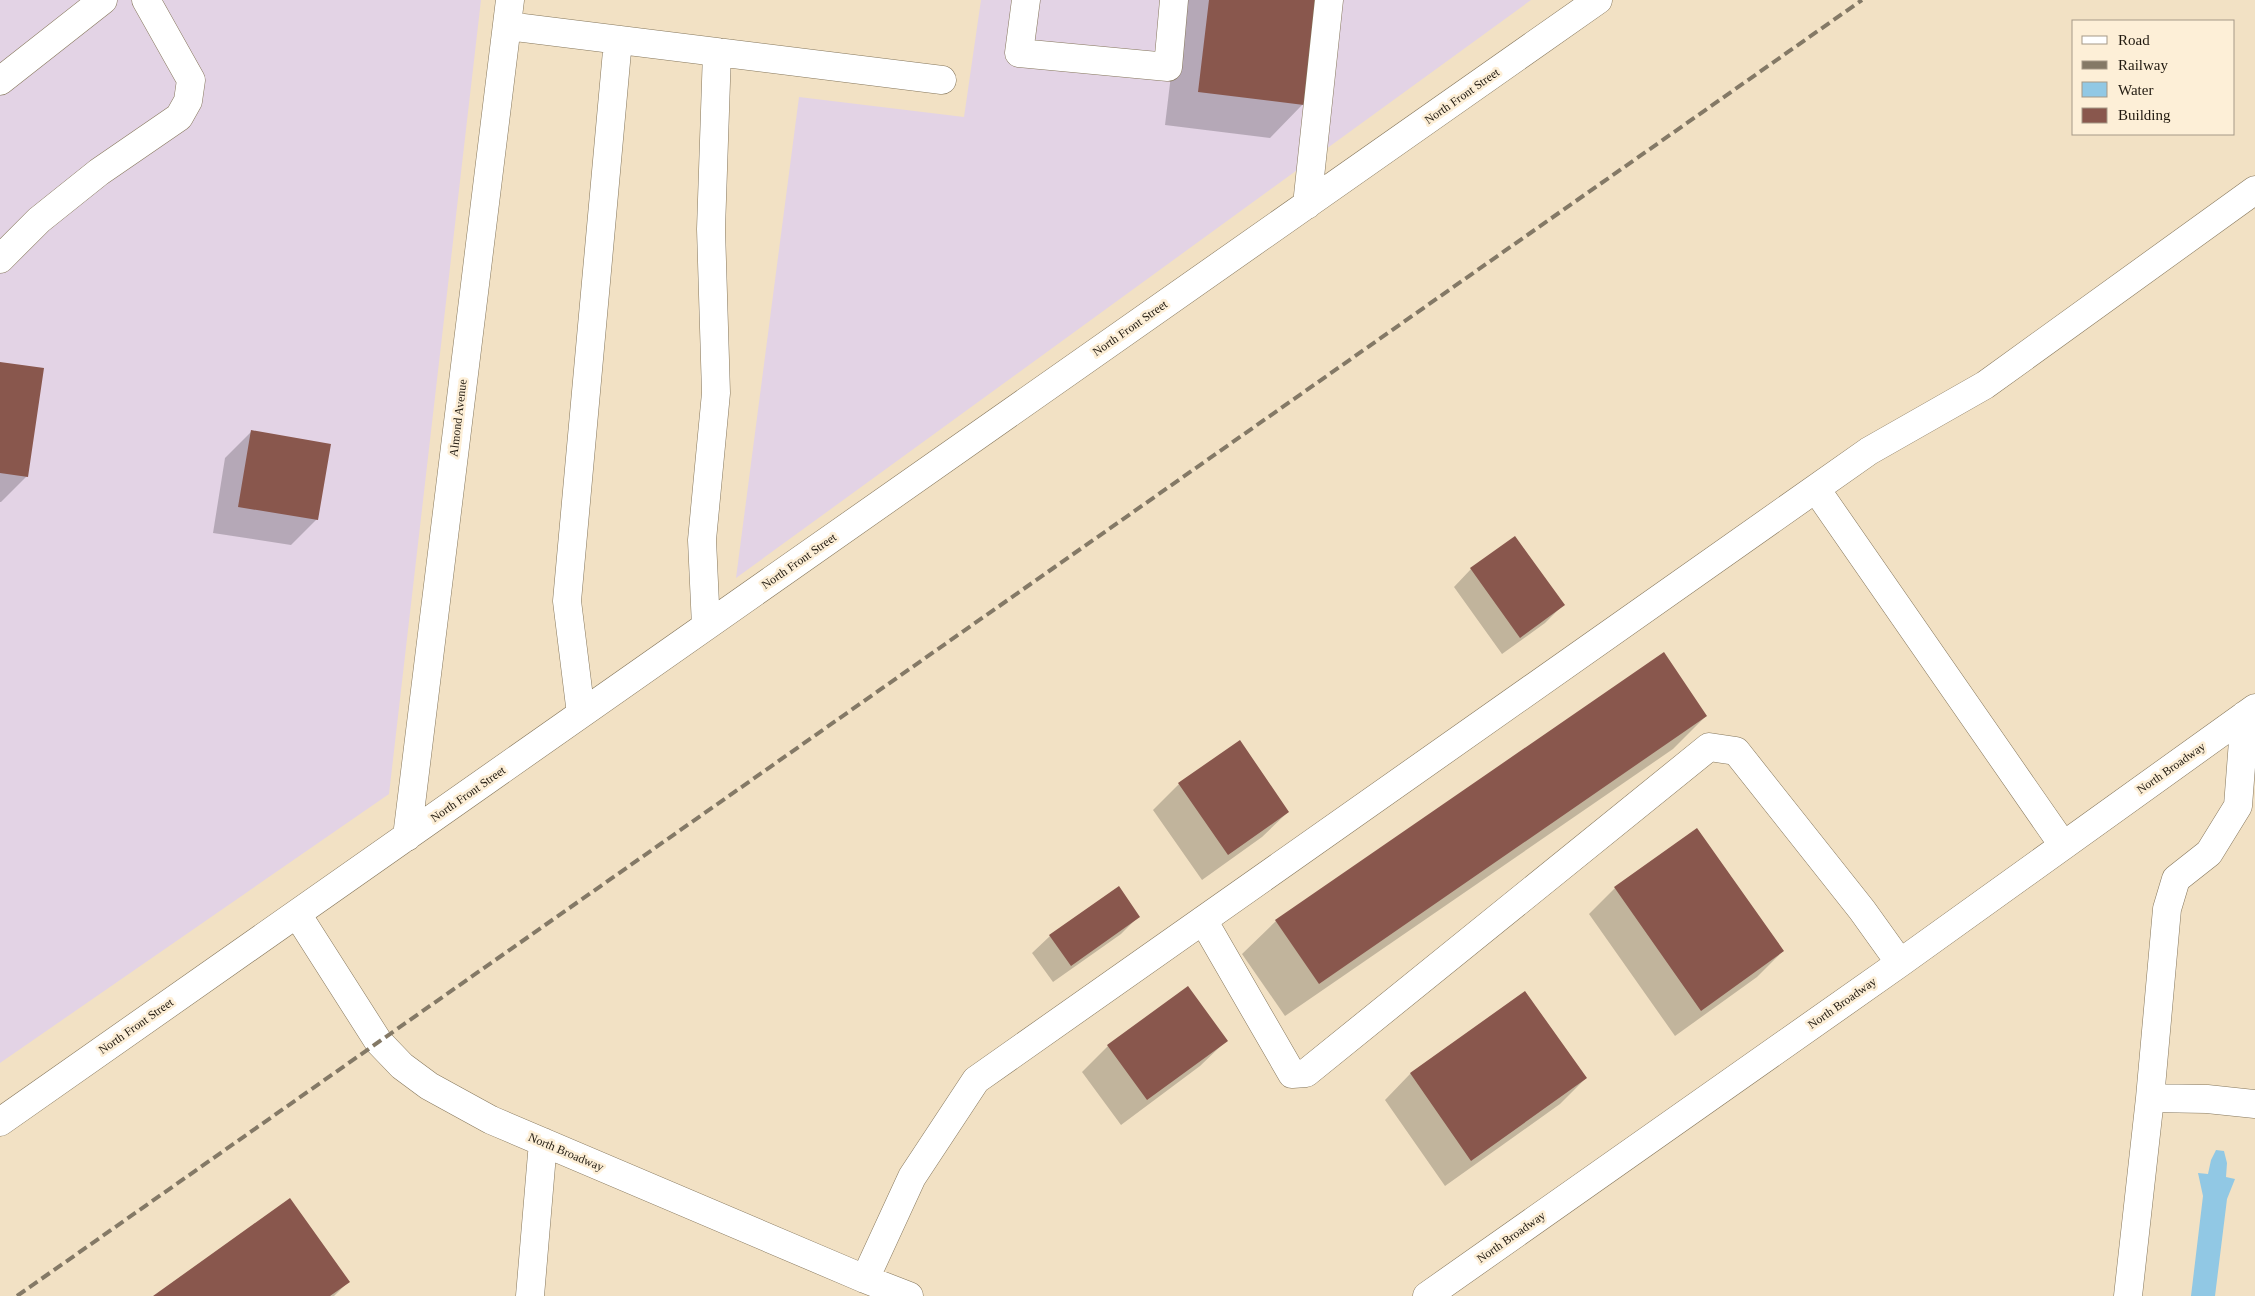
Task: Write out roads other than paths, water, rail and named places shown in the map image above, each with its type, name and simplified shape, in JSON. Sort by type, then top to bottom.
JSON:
[{"type":"street","points":[[0,81],[102,0]]},
{"type":"street","points":[[0,259],[39,220],[99,172],[180,117],[188,101],[191,80],[146,0]]},
{"type":"street","points":[[1026,0],[1019,53],[1168,67],[1174,0]]},
{"type":"street","points":[[1307,205],[1328,0]]},
{"type":"street","name":"North Front Street","points":[[0,1122],[1598,0]]},
{"type":"street","points":[[508,13],[618,40],[942,80]]},
{"type":"street","name":"Almond Avenue","points":[[407,836],[508,13]]},
{"type":"street","points":[[581,714],[567,601],[618,40]]},
{"type":"street","points":[[706,626],[702,540],[716,393],[711,230],[717,52]]},
{"type":"street","points":[[866,1279],[912,1177],[976,1080],[1869,451],[1986,385],[2255,190]]},
{"type":"street","points":[[1816,489],[2062,845]]},
{"type":"street","points":[[2128,1296],[2150,1098],[2167,909],[2176,879],[2209,853],[2238,806],[2250,712]]},
{"type":"street","name":"North Broadway","points":[[1427,1296],[1900,963],[2250,712]]},
{"type":"street","points":[[1203,920],[1292,1074],[1306,1073],[1709,747],[1736,751],[1862,910],[1900,963]]},
{"type":"street","name":"North Broadway","points":[[297,914],[378,1041],[389,1055],[429,1086],[484,1116],[542,1142],[909,1296]]},
{"type":"street","points":[[2150,1098],[2207,1099],[2255,1104]]},
{"type":"street","points":[[530,1296],[542,1142]]},
{"type":"water","points":[[2216,1150],[2224,1151],[2227,1163],[2226,1177],[2235,1179],[2227,1199],[2215,1296],[2191,1296],[2203,1196],[2198,1173],[2208,1174],[2211,1160]]},
{"type":"railway","points":[[17,1296],[1862,0]]}]
